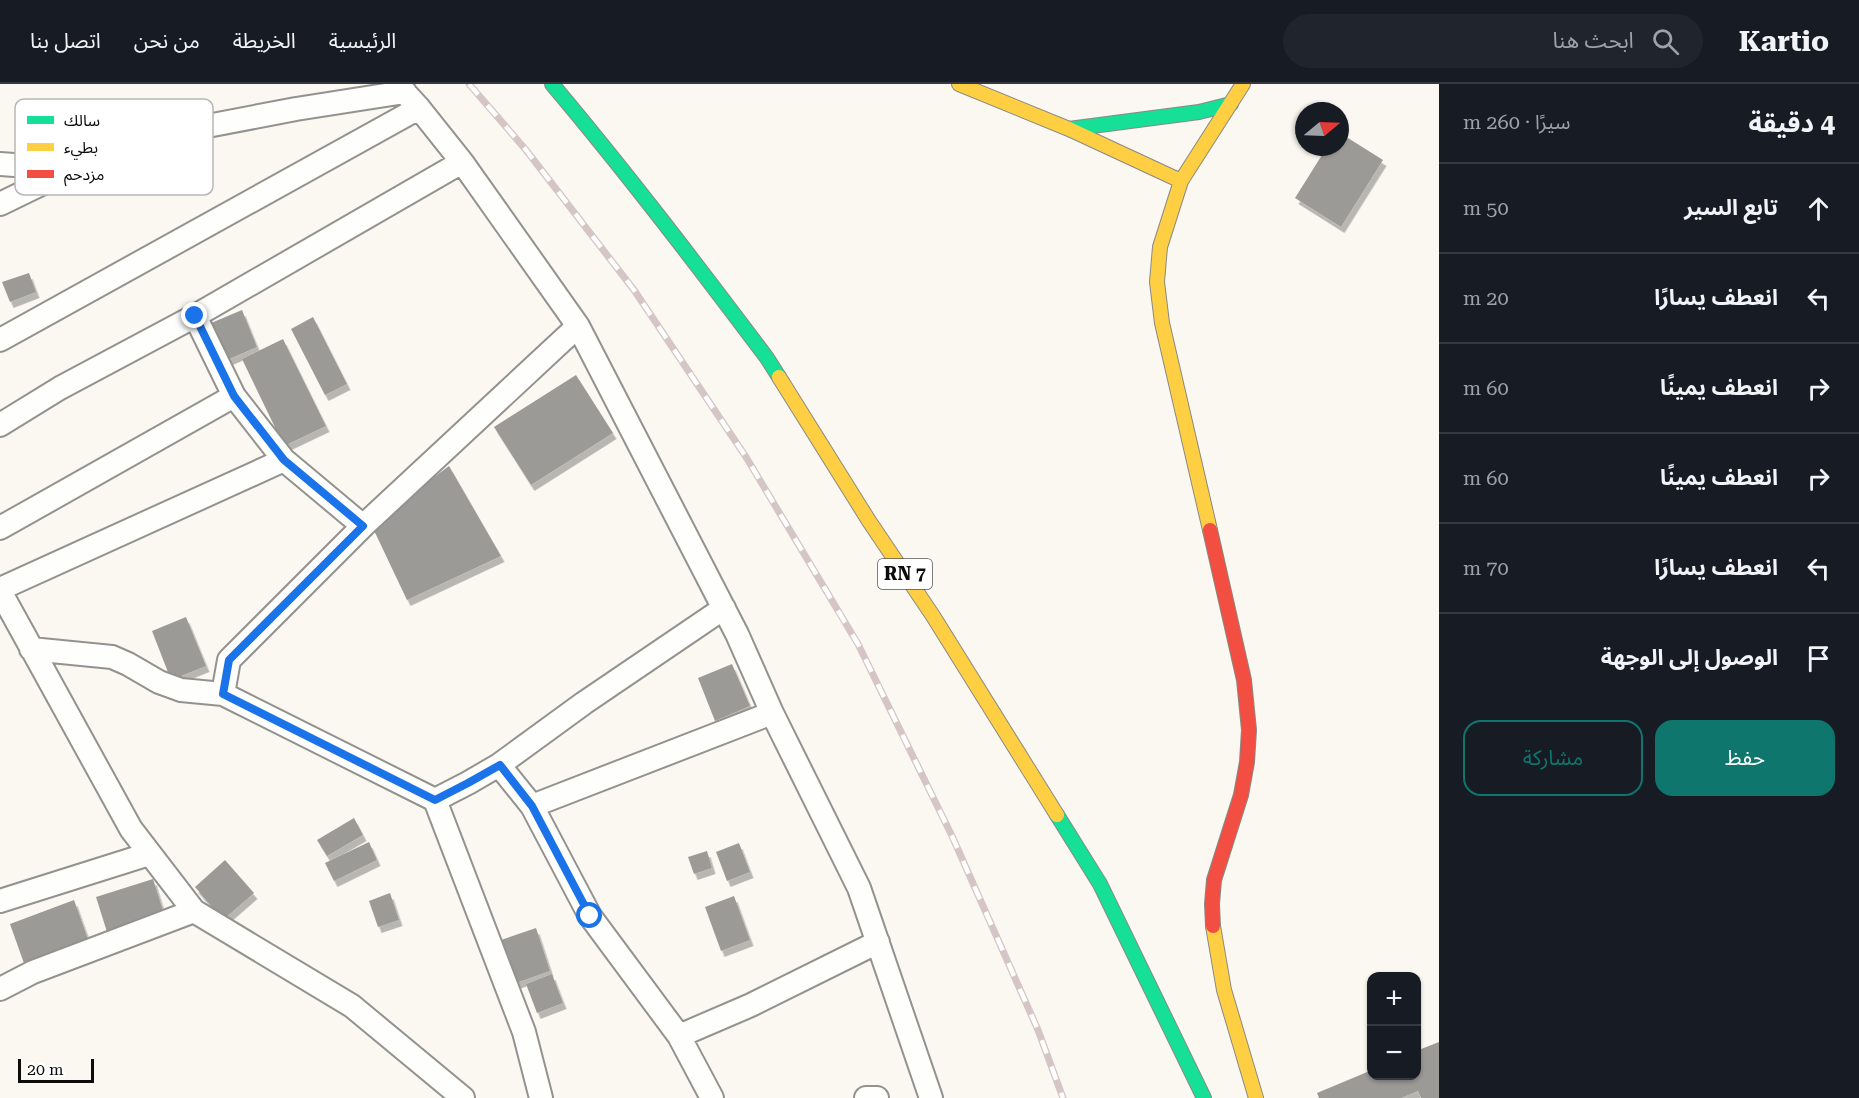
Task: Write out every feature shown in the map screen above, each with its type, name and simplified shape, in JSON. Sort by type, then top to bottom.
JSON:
[{"type":"main road","name":"RN 7","points":[[552,84],[617,161],[766,358],[869,521],[933,616],[1100,884],[1204,1098]]},
{"type":"main road","points":[[959,84],[1069,129],[1181,181]]},
{"type":"main road","points":[[1244,84],[1181,181],[1160,247],[1157,282],[1162,324],[1244,680],[1249,730],[1245,768],[1236,815],[1214,881],[1212,908],[1213,931],[1220,969],[1256,1098]]},
{"type":"main road","points":[[1069,129],[1199,112],[1230,104]]},
{"type":"street","points":[[407,94],[462,162],[578,326],[724,608],[772,713],[860,888],[932,1098]]},
{"type":"street","points":[[213,125],[296,109],[407,94]]},
{"type":"street","points":[[0,340],[407,94]]},
{"type":"street","points":[[0,425],[60,388],[195,316],[462,162]]},
{"type":"street","points":[[0,164],[15,165]]},
{"type":"street","points":[[0,204],[19,195]]},
{"type":"street","points":[[195,316],[234,396],[284,460],[363,526]]},
{"type":"street","points":[[223,694],[229,660],[363,526],[578,326]]},
{"type":"street","points":[[0,528],[234,396]]},
{"type":"street","points":[[284,460],[0,590],[131,829],[194,911],[352,1006],[463,1098]]},
{"type":"street","points":[[435,800],[500,765],[724,608]]},
{"type":"street","points":[[31,649],[112,657],[159,682],[181,690],[223,694],[435,800],[524,1032],[541,1098]]},
{"type":"street","points":[[532,806],[772,713]]},
{"type":"street","points":[[500,765],[532,806],[590,916],[680,1036],[712,1098]]},
{"type":"street","points":[[0,901],[149,854]]},
{"type":"street","points":[[0,989],[33,972],[194,911]]},
{"type":"street","points":[[680,1036],[751,1005],[878,942]]},
{"type":"street","points":[[431,1072],[436,1098]]},
{"type":"street","points":[[866,1098],[878,1098]]},
{"type":"building","points":[[1349,139],[1383,160],[1341,227],[1295,198],[1321,156],[1349,156]]},
{"type":"building","points":[[29,273],[36,292],[10,302],[2,282]]},
{"type":"building","points":[[242,310],[257,347],[220,363],[204,326]]},
{"type":"building","points":[[313,317],[347,384],[325,395],[291,329]]},
{"type":"building","points":[[283,339],[326,426],[284,446],[242,359]]},
{"type":"building","points":[[576,375],[613,433],[531,485],[494,427]]},
{"type":"building","points":[[449,466],[501,556],[407,600],[371,524]]},
{"type":"building","points":[[186,617],[206,666],[171,680],[152,631]]},
{"type":"building","points":[[732,664],[750,706],[715,721],[698,678]]},
{"type":"building","points":[[354,818],[363,835],[327,856],[317,840]]},
{"type":"building","points":[[369,842],[377,860],[334,881],[325,863]]},
{"type":"building","points":[[739,843],[750,872],[727,881],[716,852]]},
{"type":"building","points":[[707,851],[712,868],[694,874],[688,857]]},
{"type":"building","points":[[225,860],[254,893],[223,920],[195,887]]},
{"type":"building","points":[[153,879],[164,914],[107,932],[96,897]]},
{"type":"building","points":[[390,893],[399,920],[378,927],[369,901]]},
{"type":"building","points":[[734,896],[750,940],[721,951],[705,907]]},
{"type":"building","points":[[74,900],[90,945],[26,969],[10,924]]},
{"type":"building","points":[[536,928],[550,971],[513,984],[498,941]]},
{"type":"building","points":[[552,974],[563,1003],[537,1013],[526,984]]},
{"type":"building","points":[[1439,1042],[1439,1098],[1421,1098],[1418,1091],[1401,1098],[1319,1098],[1317,1093],[1367,1072],[1367,1080],[1421,1080],[1421,1049]]},
{"type":"railway","points":[[469,84],[526,150],[634,290],[746,457],[858,644],[952,836],[1038,1030],[1063,1098]]},
{"type":"traffic: fast","points":[[552,84],[661,220],[767,358],[779,377]]},
{"type":"traffic: fast","points":[[1069,129],[1199,112],[1231,104]]},
{"type":"traffic: fast","points":[[1057,815],[1100,884],[1204,1098]]},
{"type":"traffic: slow","points":[[959,84],[1069,129],[1181,181]]},
{"type":"traffic: slow","points":[[1210,530],[1162,323],[1157,282],[1160,247],[1181,181],[1243,84]]},
{"type":"traffic: slow","points":[[779,377],[869,521],[933,616],[1057,815]]},
{"type":"traffic: slow","points":[[1213,926],[1224,990],[1256,1098]]},
{"type":"traffic: jam","points":[[1210,530],[1244,680],[1249,730],[1247,762],[1241,795],[1214,880],[1213,926]]},
{"type":"route","points":[[195,316],[234,396],[284,460],[363,526],[229,660],[223,694],[435,800],[500,765],[532,806],[579,900],[590,916]]}]
